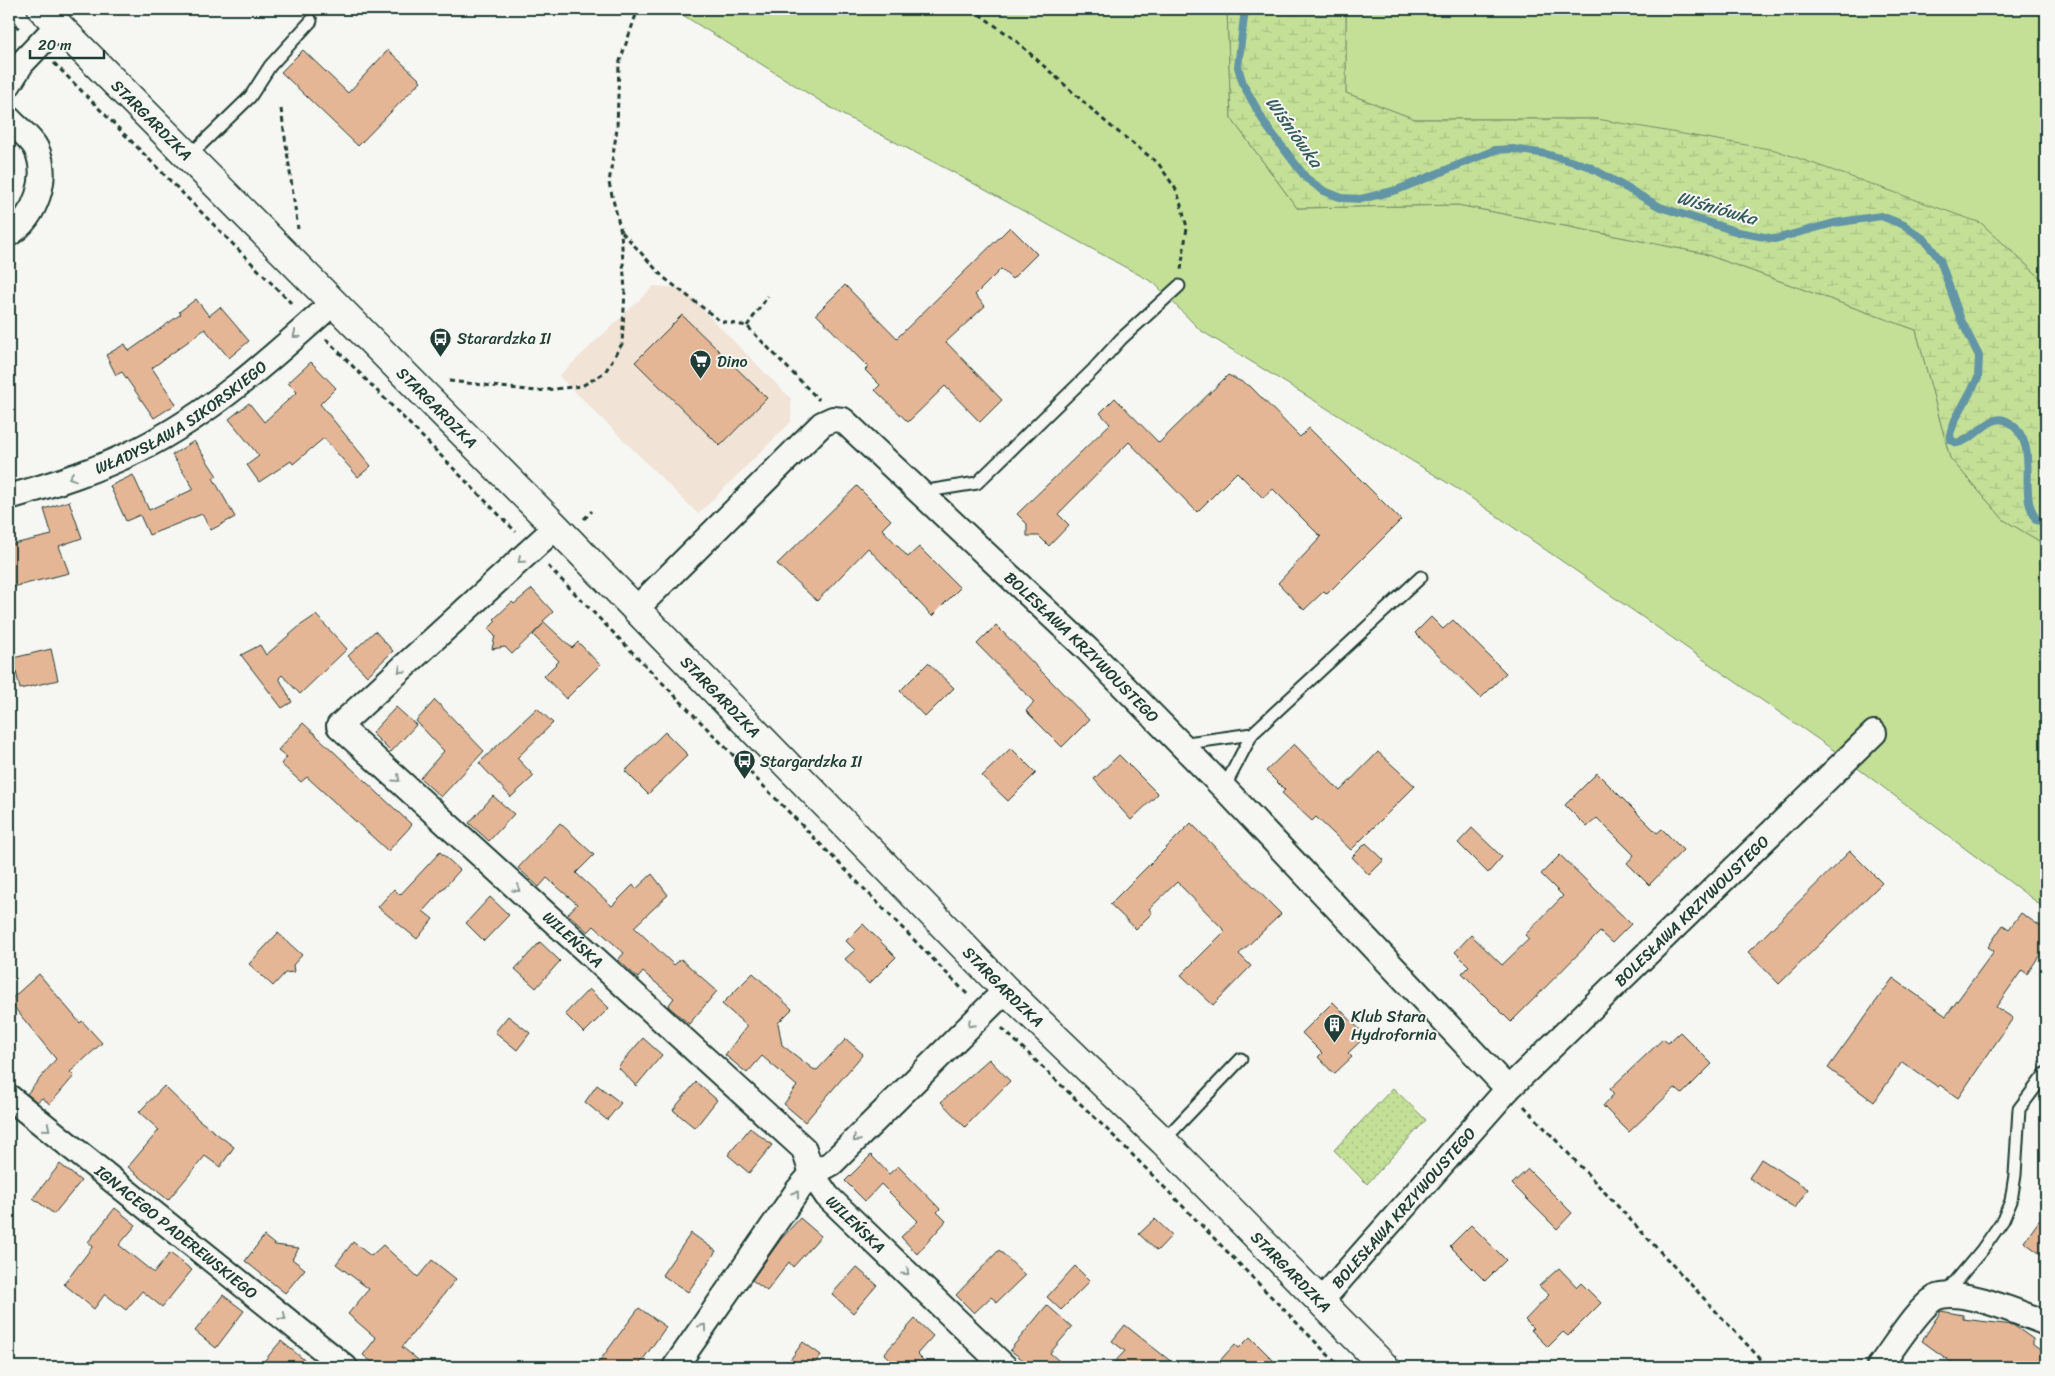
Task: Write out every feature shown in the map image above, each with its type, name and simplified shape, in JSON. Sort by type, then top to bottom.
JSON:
[{"type":"street","name":"STARGARDZKA","points":[[9,84],[22,63],[38,47],[50,17],[556,527],[1006,990],[1163,1141],[1385,1367]]},
{"type":"street","points":[[9,119],[36,147],[41,168],[40,191],[29,214],[9,234]]},
{"type":"street","name":"WŁADYSŁAWA SIKORSKIEGO","points":[[9,496],[81,474],[141,448],[172,431],[242,380],[311,323],[333,302]]},
{"type":"street","points":[[636,609],[822,424],[833,419]]},
{"type":"street","name":"BOLESŁAWA KRZYWOUSTEGO","points":[[833,419],[843,420],[1087,649],[1224,788],[1508,1089]]},
{"type":"street","name":"WILEŃSKA","points":[[556,527],[339,726],[804,1149],[812,1174],[827,1196],[1005,1367]]},
{"type":"street","name":"BOLESŁAWA KRZYWOUSTEGO","points":[[1320,1302],[1508,1089],[1874,733]]},
{"type":"street","points":[[675,1367],[798,1190],[812,1174],[832,1163],[1006,990]]},
{"type":"street","name":"IGNACEGO PADEREWSKIEGO","points":[[9,1097],[345,1367]]},
{"type":"street","points":[[1879,1367],[1923,1310],[1934,1299],[1945,1294],[1986,1302],[2046,1323]]},
{"type":"lane","points":[[188,157],[250,97],[270,66],[311,21]]},
{"type":"lane","points":[[921,492],[977,483],[1093,370],[1121,339],[1179,286]]},
{"type":"lane","points":[[1224,788],[1252,734],[1421,577]]},
{"type":"lane","points":[[1180,744],[1252,734]]},
{"type":"lane","points":[[1163,1141],[1241,1059]]},
{"type":"lane","points":[[1945,1294],[1982,1250],[2003,1220],[2013,1192],[2019,1109],[2046,1073]]},
{"type":"path","points":[[447,380],[536,391],[582,386],[605,372],[622,344],[625,292],[621,232],[609,183],[617,128],[619,64],[638,9]]},
{"type":"path","points":[[972,9],[1014,39],[1108,124],[1158,163],[1177,192],[1187,227],[1179,286]]},
{"type":"path","points":[[9,18],[533,549],[984,1011],[1121,1143],[1340,1367]]},
{"type":"path","points":[[281,109],[300,239]]},
{"type":"path","points":[[621,232],[663,277],[720,320],[746,326],[824,405],[833,419]]},
{"type":"path","points":[[746,326],[768,296]]},
{"type":"path","points":[[1508,1089],[1768,1367]]},
{"type":"shaded area","points":[[654,286],[681,288],[791,399],[791,422],[698,514],[559,376]]},
{"type":"green space","points":[[673,9],[1227,9],[1231,118],[1297,208],[1458,205],[1702,253],[1916,330],[1950,458],[2004,520],[2046,545],[2046,909],[1832,749],[1464,493],[1200,330],[1154,283],[949,170],[841,114]]},
{"type":"green space","points":[[1227,9],[1346,9],[1346,93],[1415,119],[1597,119],[1775,150],[1981,223],[2046,283],[2046,545],[2004,520],[1950,458],[1916,330],[1702,253],[1458,205],[1297,208],[1231,118]]},
{"type":"green space","points":[[1346,9],[2046,9],[2046,283],[1981,223],[1597,119],[1415,119],[1346,93]]},
{"type":"green space","points":[[1393,1088],[1426,1120],[1367,1184],[1334,1150]]},
{"type":"building","points":[[303,50],[348,93],[388,50],[421,81],[358,146],[281,72]]},
{"type":"building","points":[[1010,227],[1037,254],[1012,279],[1001,269],[975,295],[985,306],[946,342],[1002,400],[980,422],[945,386],[908,422],[875,390],[880,385],[865,370],[868,367],[816,314],[845,285],[897,338]]},
{"type":"building","points":[[196,299],[209,316],[220,307],[249,341],[229,358],[205,329],[152,368],[176,404],[154,418],[122,372],[116,375],[106,355],[125,344],[129,351],[181,314],[179,312]]},
{"type":"building","name":"Dino","points":[[682,315],[767,398],[720,446],[635,362]]},
{"type":"building","points":[[311,362],[336,388],[320,404],[371,466],[358,477],[324,438],[293,464],[291,461],[259,482],[247,465],[259,456],[229,419],[249,403],[264,422],[297,392],[288,383]]},
{"type":"building","points":[[1228,375],[1250,386],[1300,437],[1309,428],[1401,520],[1327,594],[1324,591],[1304,610],[1278,583],[1321,537],[1273,489],[1263,498],[1237,472],[1197,512],[1129,442],[1058,514],[1069,525],[1049,546],[1039,536],[1027,536],[1027,524],[1017,514],[1110,424],[1100,413],[1115,398],[1159,443]]},
{"type":"building","points":[[194,441],[217,476],[213,478],[235,517],[211,530],[202,514],[149,535],[140,515],[126,521],[110,486],[133,475],[149,510],[194,489],[172,455]]},
{"type":"building","points":[[857,486],[891,520],[882,529],[908,557],[919,547],[960,588],[932,616],[868,548],[817,601],[777,564]]},
{"type":"building","points":[[69,501],[82,538],[59,546],[69,573],[9,588],[9,545],[52,535],[44,509]]},
{"type":"building","points":[[532,589],[553,612],[543,621],[572,648],[578,642],[600,665],[566,699],[544,676],[559,661],[533,635],[544,623],[512,654],[505,647],[492,649],[495,636],[488,629],[496,621],[494,619],[512,602],[514,604]]},
{"type":"building","points":[[316,615],[347,649],[300,694],[282,675],[279,678],[292,702],[282,708],[241,655],[260,645],[266,655],[301,625]]},
{"type":"building","points":[[1431,617],[1443,629],[1453,620],[1506,673],[1481,698],[1415,633]]},
{"type":"building","points":[[996,625],[1089,720],[1062,747],[1026,711],[1034,702],[977,644]]},
{"type":"building","points":[[375,631],[393,651],[367,676],[348,656]]},
{"type":"building","points":[[51,649],[58,680],[20,689],[13,658]]},
{"type":"building","points":[[928,663],[954,688],[925,717],[900,691]]},
{"type":"building","points":[[435,700],[484,751],[441,797],[420,778],[444,751],[416,721]]},
{"type":"building","points":[[396,707],[416,725],[391,752],[372,733]]},
{"type":"building","points":[[537,708],[553,723],[517,758],[534,776],[511,797],[479,763]]},
{"type":"building","points":[[303,723],[412,825],[388,851],[307,777],[301,782],[281,764],[287,757],[278,750]]},
{"type":"building","points":[[665,732],[688,755],[648,794],[625,771]]},
{"type":"building","points":[[1294,744],[1340,791],[1378,752],[1415,786],[1351,850],[1316,817],[1312,821],[1282,793],[1285,790],[1266,771]]},
{"type":"building","points":[[1011,748],[1036,773],[1008,801],[982,776]]},
{"type":"building","points":[[1119,755],[1158,794],[1131,820],[1094,779]]},
{"type":"building","points":[[1597,773],[1657,833],[1662,829],[1683,850],[1649,885],[1627,863],[1634,855],[1597,818],[1587,827],[1565,805]]},
{"type":"building","points":[[493,796],[514,814],[489,841],[469,823]]},
{"type":"building","points":[[560,823],[594,855],[576,873],[612,906],[633,885],[636,889],[652,874],[668,895],[634,927],[674,965],[681,959],[717,991],[689,1024],[668,1006],[674,998],[643,972],[638,978],[618,960],[624,953],[594,926],[588,932],[568,914],[577,904],[547,878],[539,887],[518,868]]},
{"type":"building","points":[[1191,823],[1281,914],[1239,954],[1251,966],[1213,1005],[1181,975],[1225,931],[1177,882],[1149,909],[1152,913],[1136,929],[1110,904]]},
{"type":"building","points":[[1472,828],[1502,857],[1488,873],[1458,843]]},
{"type":"building","points":[[1366,843],[1384,860],[1369,875],[1352,857]]},
{"type":"building","points":[[1850,851],[1882,883],[1779,984],[1748,952]]},
{"type":"building","points":[[440,852],[460,870],[423,911],[433,919],[417,939],[378,907],[394,889],[400,895]]},
{"type":"building","points":[[1560,855],[1631,924],[1612,943],[1600,932],[1511,1022],[1462,973],[1469,966],[1455,952],[1471,935],[1502,965],[1529,939],[1525,935],[1563,896],[1541,874]]},
{"type":"building","points":[[490,897],[509,915],[484,941],[466,923]]},
{"type":"building","points":[[2021,913],[2046,930],[2046,946],[2027,974],[2022,970],[1996,1007],[2013,1018],[1958,1098],[1940,1085],[1938,1087],[1902,1062],[1874,1102],[1828,1068],[1893,978],[1946,1016],[1994,951],[1988,947],[2003,925],[2009,929]]},
{"type":"building","points":[[863,924],[896,957],[869,984],[845,959],[855,950],[846,941]]},
{"type":"building","points":[[278,933],[302,955],[293,965],[294,972],[285,973],[273,986],[249,964]]},
{"type":"building","points":[[540,942],[560,961],[536,988],[515,969]]},
{"type":"building","points":[[753,973],[792,1009],[778,1023],[782,1045],[813,1069],[817,1070],[846,1039],[863,1054],[805,1122],[784,1104],[797,1086],[762,1056],[747,1073],[725,1055],[747,1026],[722,1004]]},
{"type":"building","points":[[39,974],[80,1023],[82,1021],[102,1043],[70,1072],[74,1076],[50,1104],[42,1098],[37,1102],[27,1094],[56,1059],[9,1001]]},
{"type":"building","points":[[589,989],[609,1008],[584,1033],[565,1014]]},
{"type":"building","name":"Klub Stara Hydrofornia","points":[[1333,1002],[1366,1036],[1348,1053],[1352,1057],[1334,1074],[1318,1057],[1322,1053],[1302,1033]]},
{"type":"building","points":[[508,1016],[530,1033],[517,1050],[495,1032]]},
{"type":"building","points":[[1680,1032],[1712,1064],[1682,1094],[1675,1088],[1629,1132],[1603,1106],[1614,1094],[1610,1089],[1663,1039],[1668,1043]]},
{"type":"building","points":[[643,1038],[662,1055],[636,1086],[618,1067]]},
{"type":"building","points":[[989,1059],[1010,1081],[965,1127],[941,1102]]},
{"type":"building","points":[[696,1082],[717,1100],[695,1128],[673,1110]]},
{"type":"building","points":[[597,1085],[621,1103],[607,1120],[585,1102]]},
{"type":"building","points":[[164,1086],[199,1120],[234,1147],[220,1167],[205,1156],[168,1200],[128,1167],[159,1130],[139,1112]]},
{"type":"building","points":[[750,1128],[772,1145],[749,1173],[728,1155]]},
{"type":"building","points":[[871,1155],[889,1174],[898,1166],[940,1209],[937,1212],[946,1221],[917,1254],[901,1237],[918,1221],[881,1184],[865,1201],[845,1181]]},
{"type":"building","points":[[1761,1159],[1808,1189],[1795,1208],[1749,1178]]},
{"type":"building","points":[[60,1164],[81,1181],[54,1214],[33,1198]]},
{"type":"building","points":[[1528,1169],[1572,1213],[1557,1229],[1512,1184]]},
{"type":"building","points":[[115,1208],[136,1225],[119,1245],[154,1273],[170,1253],[192,1270],[162,1307],[142,1291],[126,1310],[105,1294],[94,1309],[64,1284],[93,1246],[88,1242]]},
{"type":"building","points":[[2046,1211],[2046,1258],[2024,1242]]},
{"type":"building","points":[[800,1218],[821,1236],[793,1267],[789,1262],[767,1291],[752,1280],[781,1239]]},
{"type":"building","points":[[1155,1219],[1172,1235],[1157,1251],[1139,1234]]},
{"type":"building","points":[[1471,1225],[1506,1260],[1485,1281],[1450,1246]]},
{"type":"building","points":[[691,1233],[716,1251],[688,1292],[662,1275]]},
{"type":"building","points":[[264,1236],[275,1245],[299,1248],[292,1259],[305,1269],[285,1293],[245,1261]]},
{"type":"building","points":[[353,1242],[371,1256],[383,1245],[418,1277],[432,1260],[456,1279],[402,1347],[427,1367],[378,1367],[363,1355],[376,1338],[348,1314],[369,1289],[336,1264]]},
{"type":"building","points":[[999,1250],[1025,1275],[997,1302],[991,1297],[974,1313],[956,1295]]},
{"type":"building","points":[[1075,1266],[1090,1281],[1061,1310],[1047,1297]]},
{"type":"building","points":[[856,1267],[877,1285],[853,1313],[832,1294]]},
{"type":"building","points":[[1559,1268],[1577,1287],[1581,1283],[1601,1303],[1568,1336],[1563,1332],[1548,1347],[1531,1330],[1533,1328],[1525,1320],[1549,1295],[1539,1286]]},
{"type":"building","points":[[223,1295],[244,1311],[216,1348],[195,1331]]},
{"type":"building","points":[[1047,1305],[1072,1327],[1050,1353],[1066,1367],[1039,1367],[1033,1363],[1031,1366],[1010,1350]]},
{"type":"building","points":[[639,1308],[666,1327],[644,1358],[637,1367],[595,1367]]},
{"type":"building","points":[[1941,1311],[1963,1315],[1963,1319],[2013,1325],[2033,1339],[2033,1345],[2046,1354],[2046,1367],[1958,1367],[1922,1341]]},
{"type":"building","points":[[915,1319],[933,1336],[917,1354],[930,1367],[898,1367],[884,1354]]},
{"type":"building","points":[[1125,1325],[1178,1367],[1110,1367],[1125,1351],[1112,1341]]},
{"type":"building","points":[[1250,1337],[1280,1367],[1214,1367],[1235,1344],[1239,1348]]},
{"type":"building","points":[[281,1341],[313,1367],[259,1367]]},
{"type":"building","points":[[803,1342],[821,1355],[812,1367],[800,1367],[790,1360]]},
{"type":"waterway","name":"Wiśniówka","points":[[1245,9],[1238,67],[1243,84],[1265,124],[1306,178],[1324,191],[1342,198],[1361,199],[1397,190],[1495,150],[1513,149],[1546,154],[1588,166],[1660,207],[1738,232],[1775,239],[1834,223],[1881,216],[1904,225],[1925,240],[1940,260],[1961,320],[1979,356],[1978,378],[1955,420],[1950,434],[1951,440],[1957,443],[1963,441],[1987,424],[1998,419],[2010,423],[2018,431],[2026,449],[2030,506],[2036,520],[2046,522]]},
{"type":"place","name":"Starardzka II","points":[[441,357]]},
{"type":"place","name":"Dino","points":[[701,380]]},
{"type":"place","name":"Stargardzka II","points":[[744,780]]},
{"type":"place","name":"Klub Stara Hydrofornia","points":[[1335,1044]]}]
